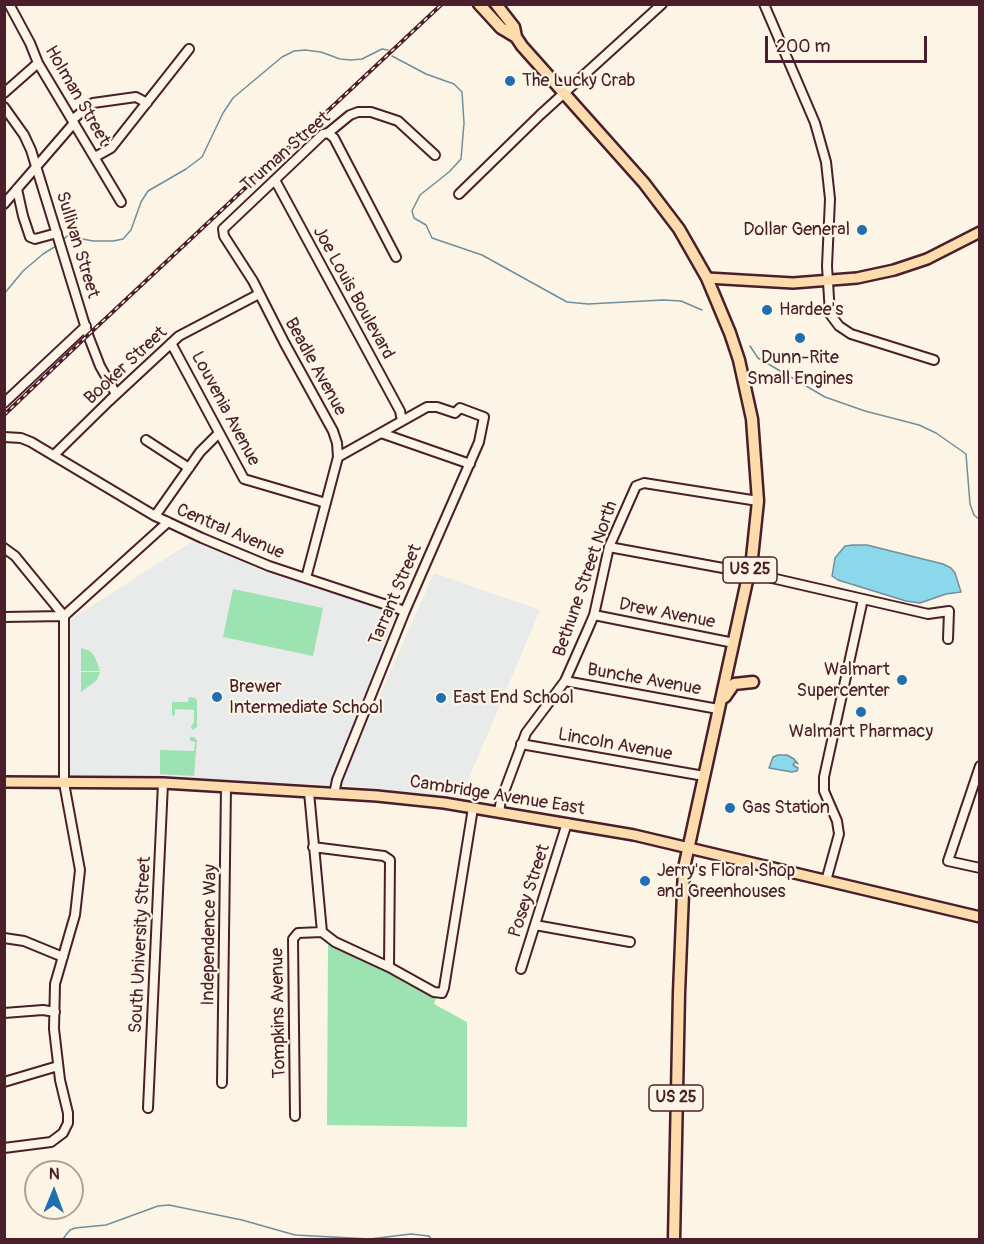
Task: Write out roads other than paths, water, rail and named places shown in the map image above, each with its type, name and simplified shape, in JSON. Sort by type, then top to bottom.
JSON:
[{"type":"highway","name":"US 25","points":[[480,4],[501,28],[516,37]]},
{"type":"highway","name":"US 25","points":[[496,4],[514,27],[516,37],[522,46],[566,93],[679,229],[707,278],[730,333],[747,393],[755,452],[758,501],[750,573],[684,868],[679,984],[674,1239]]},
{"type":"highway","points":[[719,708],[734,684],[753,682],[735,674],[732,667],[733,645]]},
{"type":"main road","points":[[707,278],[785,283],[844,280],[894,270],[949,249],[980,232]]},
{"type":"main road","name":"Cambridge Avenue East","points":[[4,782],[163,783],[417,799],[688,847],[978,918]]},
{"type":"street","name":"Holman Street","points":[[9,4],[38,63],[121,202]]},
{"type":"street","points":[[459,194],[662,4]]},
{"type":"street","points":[[764,4],[824,149],[830,199],[827,280],[830,314],[843,330],[934,360]]},
{"type":"street","points":[[94,157],[111,148],[189,49]]},
{"type":"street","points":[[4,93],[38,63]]},
{"type":"street","points":[[4,204],[73,122],[93,103],[136,97],[147,103]]},
{"type":"street","name":"Sullivan Street","points":[[4,107],[24,135],[37,166],[96,355],[116,394]]},
{"type":"street","name":"Truman Street","points":[[259,294],[222,231],[323,134],[328,133],[358,112],[371,112],[398,121],[435,155]]},
{"type":"street","points":[[328,133],[334,138],[396,256]]},
{"type":"street","name":"Joe Louis Boulevard","points":[[275,180],[400,411],[402,421]]},
{"type":"street","points":[[17,189],[30,237],[35,239],[57,233]]},
{"type":"street","name":"Booker Street","points":[[54,455],[171,342],[259,294]]},
{"type":"street","name":"Beadle Avenue","points":[[259,294],[333,431],[338,456]]},
{"type":"street","points":[[4,403],[86,326]]},
{"type":"street","name":"Louvenia Avenue","points":[[171,342],[244,479],[326,503]]},
{"type":"street","name":"Tarrant Street","points":[[334,794],[337,780],[405,611],[479,442],[484,417],[460,408],[455,413],[430,407],[402,421]]},
{"type":"street","points":[[306,579],[338,456],[402,421]]},
{"type":"street","points":[[155,516],[202,449],[219,433]]},
{"type":"street","points":[[381,433],[470,464]]},
{"type":"street","name":"Central Avenue","points":[[4,437],[25,440],[155,516],[268,566],[405,611]]},
{"type":"street","points":[[146,440],[189,468]]},
{"type":"street","name":"Bethune Street North","points":[[499,812],[521,744],[532,724],[565,681],[594,615],[609,547],[634,488],[639,483],[758,501]]},
{"type":"street","points":[[4,617],[64,616],[168,522]]},
{"type":"street","points":[[609,547],[750,573],[928,614],[949,611],[948,639]]},
{"type":"street","points":[[4,548],[22,564],[64,616],[64,783],[80,870],[75,915],[55,984],[54,1029],[68,1123],[63,1133],[45,1143],[4,1148]]},
{"type":"street","points":[[826,881],[839,834],[837,821],[824,791],[824,777],[863,599]]},
{"type":"street","name":"Drew Avenue","points":[[594,615],[733,645]]},
{"type":"street","name":"Bunche Avenue","points":[[565,681],[719,708]]},
{"type":"street","name":"Lincoln Avenue","points":[[521,744],[704,776]]},
{"type":"street","points":[[980,766],[948,861],[980,868]]},
{"type":"street","name":"South University Street","points":[[148,1108],[163,783]]},
{"type":"street","name":"Independence Way","points":[[222,1083],[226,787]]},
{"type":"street","points":[[309,792],[322,932],[335,942],[440,994],[443,991],[473,808]]},
{"type":"street","name":"Posey Street","points":[[521,969],[567,824]]},
{"type":"street","points":[[313,847],[384,856],[390,860],[389,967]]},
{"type":"street","points":[[534,925],[630,942]]},
{"type":"street","name":"Tompkins Avenue","points":[[296,1116],[293,939],[298,933],[322,932]]},
{"type":"street","points":[[4,938],[24,941],[63,957]]},
{"type":"street","points":[[4,1013],[43,1010],[55,1012]]},
{"type":"street","points":[[4,1082],[58,1066]]},
{"type":"water","points":[[867,545],[943,564],[955,573],[961,592],[946,594],[920,603],[906,601],[838,580],[832,576],[835,558],[845,546]]},
{"type":"water","points":[[787,755],[794,759],[798,764],[795,762],[793,765],[798,768],[797,771],[769,768],[773,757]]},
{"type":"waterway","points":[[64,239],[67,236],[93,241],[123,239],[131,230],[141,202],[148,191],[202,157],[223,113],[233,98],[282,57],[294,51],[305,50],[351,60],[362,59],[382,49],[388,50]]},
{"type":"waterway","points":[[392,56],[426,74],[454,84],[462,92],[464,123],[461,159],[449,172],[420,195],[412,211],[414,218],[426,225],[432,238],[482,255],[567,302],[588,304],[681,301],[702,310]]},
{"type":"waterway","points":[[4,294],[23,271],[56,246]]},
{"type":"waterway","points":[[750,346],[758,358],[825,397],[865,411],[919,425],[936,433],[966,454],[970,504],[974,515],[980,520]]},
{"type":"waterway","points":[[62,1240],[70,1230],[75,1228],[106,1225],[158,1206],[169,1205],[242,1220],[295,1235],[370,1239],[411,1234],[429,1236],[432,1240]]},
{"type":"railway","points":[[4,415],[442,4]]},
{"type":"place","name":"The Lucky Crab","points":[[510,81]]},
{"type":"place","name":"Dollar General","points":[[862,230]]},
{"type":"place","name":"Hardee's","points":[[767,310]]},
{"type":"place","name":"Dunn-Rite Small Engines","points":[[800,338]]},
{"type":"place","name":"Walmart Supercenter","points":[[902,680]]},
{"type":"place","name":"Brewer Intermediate School","points":[[217,697]]},
{"type":"place","name":"East End School","points":[[441,698]]},
{"type":"place","name":"Walmart Pharmacy","points":[[861,712]]},
{"type":"place","name":"Gas Station","points":[[730,808]]},
{"type":"place","name":"Jerry's Floral Shop and Greenhouses","points":[[645,881]]}]
